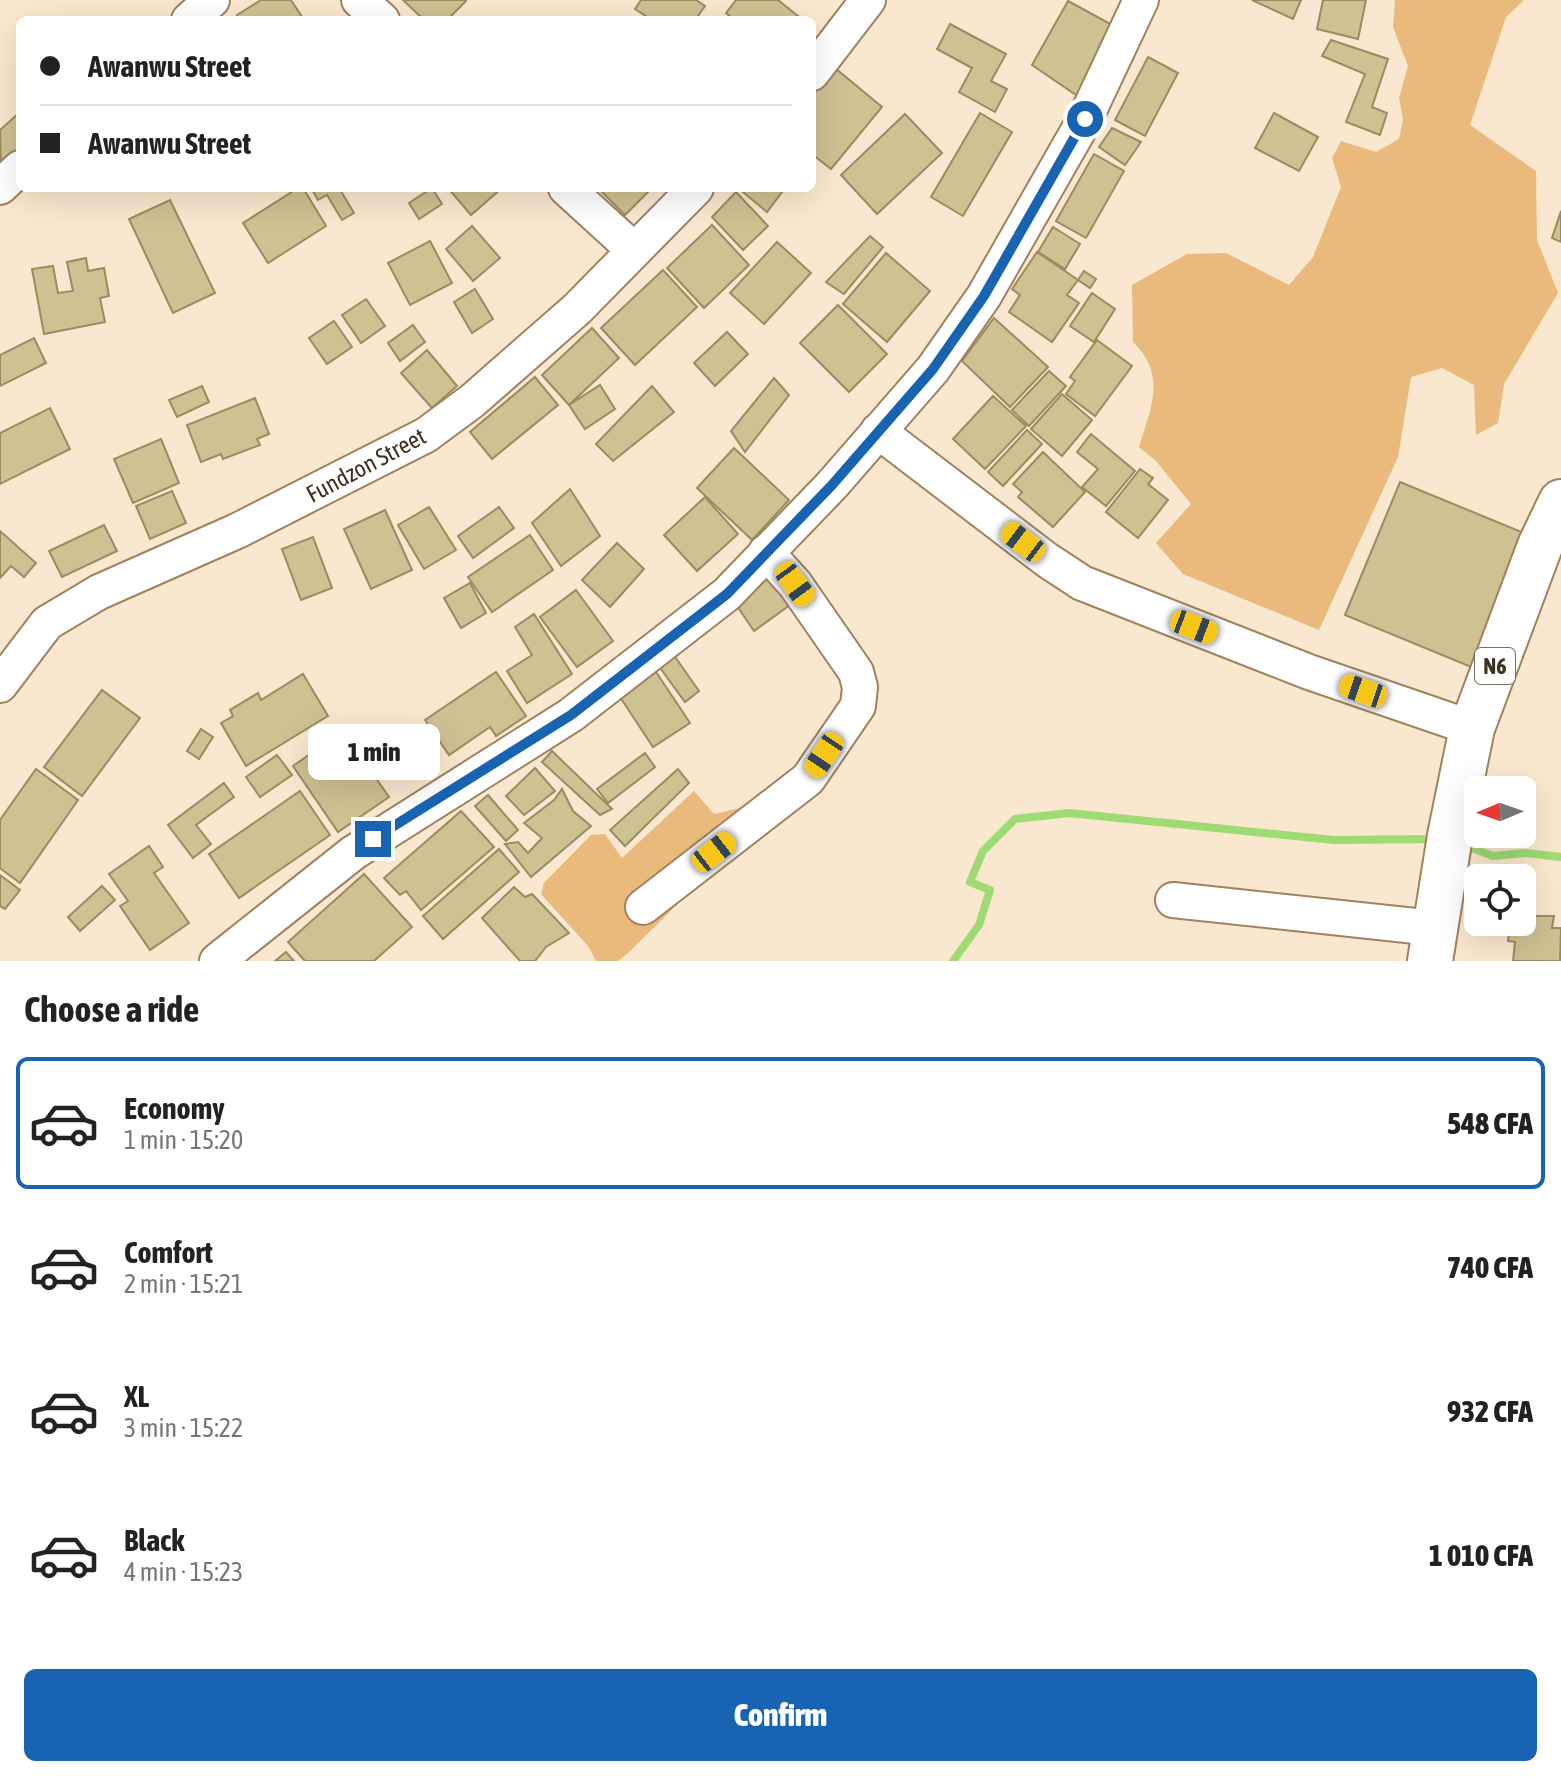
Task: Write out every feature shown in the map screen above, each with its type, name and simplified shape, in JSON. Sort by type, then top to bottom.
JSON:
[{"type":"highway","name":"N6","points":[[1434,933],[1472,728],[1540,546],[1561,502]]},
{"type":"street","points":[[194,16],[212,0]]},
{"type":"street","points":[[359,0],[377,16]]},
{"type":"street","points":[[816,68],[868,0]]},
{"type":"street","points":[[217,961],[353,853],[514,754],[622,678],[727,594],[933,369],[984,296],[1085,119],[1141,0]]},
{"type":"street","points":[[0,187],[16,172]]},
{"type":"street","points":[[570,192],[634,250]]},
{"type":"street","name":"Fundzon Street","points":[[0,685],[47,623],[99,592],[237,531],[426,435],[472,401],[577,309],[692,192]]},
{"type":"street","points":[[878,431],[1047,560],[1082,583],[1309,672],[1472,728]]},
{"type":"street","points":[[643,907],[808,779],[858,706],[860,687],[856,672],[795,584],[766,552]]},
{"type":"street","points":[[1173,900],[1434,933]]},
{"type":"shaded area","points":[[1395,0],[1524,0],[1506,17],[1470,125],[1536,171],[1537,240],[1558,293],[1504,384],[1498,423],[1476,435],[1474,385],[1442,368],[1411,377],[1398,457],[1319,630],[1183,574],[1156,543],[1191,504],[1156,461],[1139,447],[1151,405],[1153,379],[1144,354],[1133,342],[1132,285],[1187,254],[1226,253],[1289,285],[1313,257],[1341,187],[1332,158],[1341,141],[1376,152],[1399,139],[1403,119],[1399,98],[1408,66],[1393,27]]},
{"type":"shaded area","points":[[694,791],[714,814],[740,808],[759,812],[709,873],[628,953],[618,961],[596,961],[588,946],[541,894],[544,883],[591,835],[605,834],[622,858]]},
{"type":"building","points":[[261,0],[291,0],[301,16],[238,16]]},
{"type":"building","points":[[403,0],[466,1],[451,16],[420,16]]},
{"type":"building","points":[[641,0],[696,0],[705,6],[698,16],[646,16],[635,9]]},
{"type":"building","points":[[736,0],[778,0],[798,16],[730,16],[726,13]]},
{"type":"building","points":[[1252,0],[1301,0],[1293,19]]},
{"type":"building","points":[[1323,0],[1366,0],[1358,39],[1317,29]]},
{"type":"building","points":[[1068,1],[1114,26],[1079,97],[1032,65]]},
{"type":"building","points":[[950,24],[1006,54],[991,81],[1007,89],[995,112],[959,92],[972,68],[937,49]]},
{"type":"building","points":[[1331,40],[1388,59],[1372,107],[1387,113],[1380,135],[1346,122],[1365,74],[1322,56]]},
{"type":"building","points":[[1148,57],[1178,73],[1145,136],[1115,120]]},
{"type":"building","points":[[835,68],[882,107],[831,169],[816,157],[816,91]]},
{"type":"building","points":[[980,113],[1012,132],[963,216],[931,197]]},
{"type":"building","points":[[1274,113],[1318,137],[1299,171],[1255,148]]},
{"type":"building","points":[[905,114],[942,153],[877,214],[841,175]]},
{"type":"building","points":[[16,116],[16,154],[1,167],[0,130]]},
{"type":"building","points":[[1112,128],[1141,142],[1125,165],[1099,147]]},
{"type":"building","points":[[1094,154],[1124,171],[1086,238],[1056,221]]},
{"type":"building","points":[[292,192],[305,192],[326,226],[268,263],[243,223]]},
{"type":"building","points":[[313,192],[341,192],[354,213],[342,220],[327,195],[318,200]]},
{"type":"building","points":[[426,192],[434,192],[442,204],[419,219],[409,203]]},
{"type":"building","points":[[451,192],[497,192],[471,215]]},
{"type":"building","points":[[602,192],[648,192],[625,215]]},
{"type":"building","points":[[736,192],[768,226],[743,250],[712,217]]},
{"type":"building","points":[[743,192],[782,192],[767,212]]},
{"type":"building","points":[[170,200],[215,293],[173,313],[129,219]]},
{"type":"building","points":[[1561,211],[1561,242],[1552,238]]},
{"type":"building","points":[[712,225],[749,265],[704,308],[667,268]]},
{"type":"building","points":[[472,226],[500,258],[473,281],[446,249]]},
{"type":"building","points":[[1053,227],[1080,244],[1065,269],[1038,252]]},
{"type":"building","points":[[870,236],[883,247],[844,294],[826,282]]},
{"type":"building","points":[[430,241],[452,283],[410,305],[388,263]]},
{"type":"building","points":[[777,242],[811,273],[764,324],[730,293]]},
{"type":"building","points":[[1037,252],[1078,280],[1067,295],[1079,303],[1052,342],[1009,312],[1020,295],[1012,289]]},
{"type":"building","points":[[886,253],[930,291],[887,342],[843,304]]},
{"type":"building","points":[[86,258],[88,271],[104,268],[109,296],[100,298],[105,322],[44,334],[32,269],[53,266],[58,293],[73,291],[67,262]]},
{"type":"building","points":[[663,270],[697,307],[635,365],[601,328]]},
{"type":"building","points":[[1084,271],[1096,279],[1090,288],[1078,280]]},
{"type":"building","points":[[475,289],[493,319],[472,333],[454,302]]},
{"type":"building","points":[[1092,293],[1115,309],[1094,342],[1070,326]]},
{"type":"building","points":[[366,299],[385,326],[361,343],[342,315]]},
{"type":"building","points":[[838,305],[887,354],[849,392],[800,343]]},
{"type":"building","points":[[994,318],[1048,367],[1010,407],[962,361]]},
{"type":"building","points":[[334,321],[352,347],[327,364],[309,338]]},
{"type":"building","points":[[413,325],[425,342],[400,361],[388,343]]},
{"type":"building","points":[[592,328],[619,358],[569,405],[542,375]]},
{"type":"building","points":[[727,332],[748,354],[715,386],[694,363]]},
{"type":"building","points":[[34,338],[46,363],[0,386],[0,355]]},
{"type":"building","points":[[1097,340],[1132,366],[1095,416],[1066,394],[1075,381],[1070,377]]},
{"type":"building","points":[[427,350],[457,386],[432,408],[401,373]]},
{"type":"building","points":[[1049,371],[1066,386],[1029,426],[1012,410]]},
{"type":"building","points":[[535,377],[558,405],[492,459],[470,432]]},
{"type":"building","points":[[774,378],[789,395],[745,452],[731,431]]},
{"type":"building","points":[[600,385],[615,409],[585,429],[569,405]]},
{"type":"building","points":[[202,386],[209,402],[177,417],[169,400]]},
{"type":"building","points":[[652,386],[674,412],[613,461],[596,444]]},
{"type":"building","points":[[1062,394],[1092,420],[1062,456],[1031,429]]},
{"type":"building","points":[[993,396],[1026,426],[985,469],[953,439]]},
{"type":"building","points":[[255,398],[269,434],[257,439],[260,445],[223,459],[221,454],[201,462],[187,425]]},
{"type":"building","points":[[50,408],[70,449],[0,484],[0,433]]},
{"type":"building","points":[[1027,430],[1042,444],[1003,486],[988,472]]},
{"type":"building","points":[[1091,434],[1135,471],[1106,506],[1082,487],[1098,469],[1077,452]]},
{"type":"building","points":[[161,439],[179,483],[133,503],[114,459]]},
{"type":"building","points":[[734,448],[789,500],[752,540],[697,488]]},
{"type":"building","points":[[1043,452],[1085,492],[1053,527],[1018,497],[1022,492],[1013,484]]},
{"type":"building","points":[[1140,469],[1153,478],[1148,484],[1168,500],[1138,538],[1106,512]]},
{"type":"building","points":[[1400,482],[1531,536],[1476,669],[1345,615]]},
{"type":"building","points":[[570,489],[600,536],[561,566],[532,523]]},
{"type":"building","points":[[172,491],[186,523],[150,539],[136,506]]},
{"type":"building","points":[[705,497],[738,534],[697,571],[664,535]]},
{"type":"building","points":[[429,507],[456,550],[424,569],[398,525]]},
{"type":"building","points":[[499,507],[514,528],[473,558],[458,536]]},
{"type":"building","points":[[385,510],[412,570],[371,589],[344,529]]},
{"type":"building","points":[[104,525],[117,551],[62,577],[49,551]]},
{"type":"building","points":[[0,531],[36,563],[24,577],[11,566],[0,578]]},
{"type":"building","points":[[530,535],[553,570],[492,612],[468,577]]},
{"type":"building","points":[[313,537],[332,588],[301,600],[282,549]]},
{"type":"building","points":[[617,543],[644,569],[610,607],[582,580]]},
{"type":"building","points":[[779,567],[801,597],[754,631],[733,600]]},
{"type":"building","points":[[470,583],[486,613],[461,628],[444,598]]},
{"type":"building","points":[[576,590],[613,641],[577,667],[540,617]]},
{"type":"building","points":[[534,614],[572,674],[527,703],[507,671],[532,655],[515,627]]},
{"type":"building","points":[[673,654],[699,691],[685,702],[658,665]]},
{"type":"building","points":[[496,672],[526,716],[496,736],[490,727],[449,755],[425,720]]},
{"type":"building","points":[[656,672],[690,723],[653,747],[620,697]]},
{"type":"building","points":[[303,674],[328,716],[246,766],[221,723],[233,716],[230,710],[258,693],[261,700]]},
{"type":"building","points":[[102,690],[140,718],[82,796],[44,767]]},
{"type":"building","points":[[201,729],[213,737],[199,759],[187,751]]},
{"type":"building","points":[[343,731],[389,797],[338,832],[293,766]]},
{"type":"building","points":[[552,751],[612,809],[600,815],[542,762]]},
{"type":"building","points":[[645,753],[655,767],[608,803],[597,789]]},
{"type":"building","points":[[277,755],[292,775],[260,797],[246,777]]},
{"type":"building","points":[[535,768],[555,791],[524,815],[506,796]]},
{"type":"building","points":[[36,769],[78,800],[20,883],[0,868],[0,820]]},
{"type":"building","points":[[678,769],[689,783],[625,846],[610,830]]},
{"type":"building","points":[[224,783],[234,797],[196,825],[211,844],[193,858],[168,825]]},
{"type":"building","points":[[562,789],[573,811],[591,826],[531,877],[505,844],[518,842],[528,853],[542,838],[524,823],[554,800]]},
{"type":"building","points":[[300,791],[330,835],[239,898],[209,854]]},
{"type":"building","points":[[488,795],[518,830],[506,841],[475,806]]},
{"type":"building","points":[[461,811],[494,847],[421,910],[406,891],[400,895],[384,878]]},
{"type":"building","points":[[149,846],[163,867],[154,873],[189,923],[150,950],[120,906],[128,901],[109,874]]},
{"type":"building","points":[[499,849],[519,872],[443,939],[423,916]]},
{"type":"building","points":[[364,874],[412,927],[374,961],[305,961],[288,942]]},
{"type":"building","points":[[0,875],[20,890],[5,909],[0,906]]},
{"type":"building","points":[[102,886],[115,900],[80,931],[68,917]]},
{"type":"building","points":[[514,887],[525,897],[532,894],[569,933],[546,947],[535,961],[520,961],[482,918]]},
{"type":"building","points":[[1536,916],[1554,916],[1552,928],[1561,928],[1560,961],[1513,961],[1515,942],[1508,941],[1509,936],[1536,936]]},
{"type":"building","points":[[286,952],[294,961],[275,961]]},
{"type":"waterway","points":[[953,961],[979,925],[990,890],[970,882],[983,851],[1015,819],[1069,813],[1334,840],[1436,839]]},
{"type":"waterway","points":[[1461,844],[1493,856],[1526,853],[1561,857]]},
{"type":"route","points":[[373,839],[514,754],[571,715],[685,630],[727,594],[832,485],[933,369],[984,296],[1085,119]]}]
